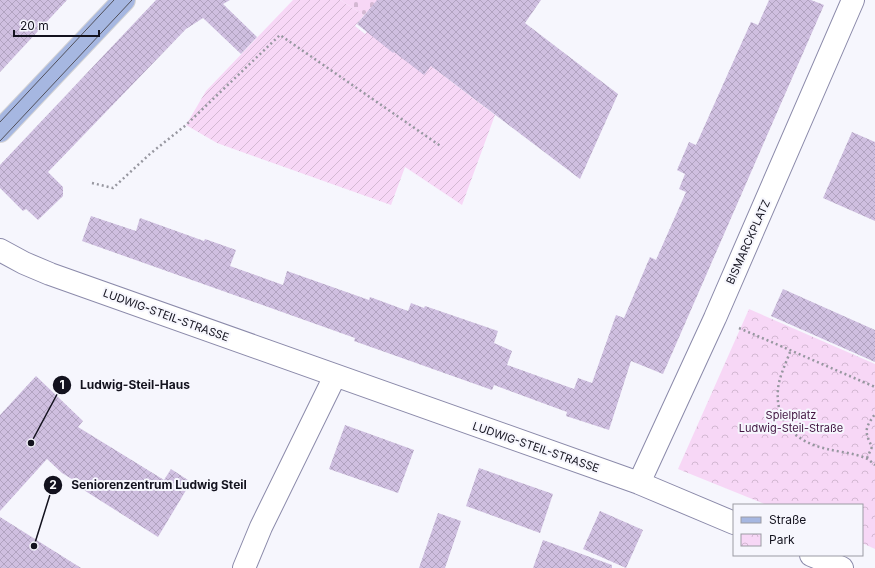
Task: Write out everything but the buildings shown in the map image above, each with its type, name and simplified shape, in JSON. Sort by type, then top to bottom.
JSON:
[{"type":"main road","points":[[0,131],[124,0]]},
{"type":"street","name":"BISMARCKPLATZ","points":[[639,483],[715,318],[853,0]]},
{"type":"street","name":"LUDWIG-STEIL-STRASSE","points":[[0,250],[24,263],[50,274],[639,483],[733,523]]},
{"type":"street","points":[[244,568],[261,527],[335,376]]},
{"type":"street","points":[[813,556],[842,568]]},
{"type":"path","points":[[92,183],[113,188],[151,153],[186,125],[280,35],[442,147]]},
{"type":"path","points":[[715,318],[790,352],[875,387]]},
{"type":"path","points":[[790,352],[778,388],[778,404],[783,419],[789,429],[806,443],[867,458],[875,465]]},
{"type":"path","points":[[867,458],[872,447],[866,435],[866,426],[875,414]]},
{"type":"green space","points":[[293,0],[340,0],[364,15],[355,26],[365,34],[375,23],[495,115],[462,205],[405,167],[391,205],[217,143],[186,125],[206,91]]},
{"type":"green space","points":[[340,0],[379,0],[364,15]]},
{"type":"green space","name":"Spielplatz Ludwig-Steil-Straße","points":[[749,309],[875,364],[875,549],[863,543],[863,504],[765,504],[678,469]]},
{"type":"tram line","points":[[0,122],[114,0]]},
{"type":"tram line","points":[[0,141],[132,0]]},
{"type":"place","name":"Ludwig-Steil-Haus","points":[[31,443]]},
{"type":"place","name":"Seniorenzentrum Ludwig Steil","points":[[34,546]]}]
